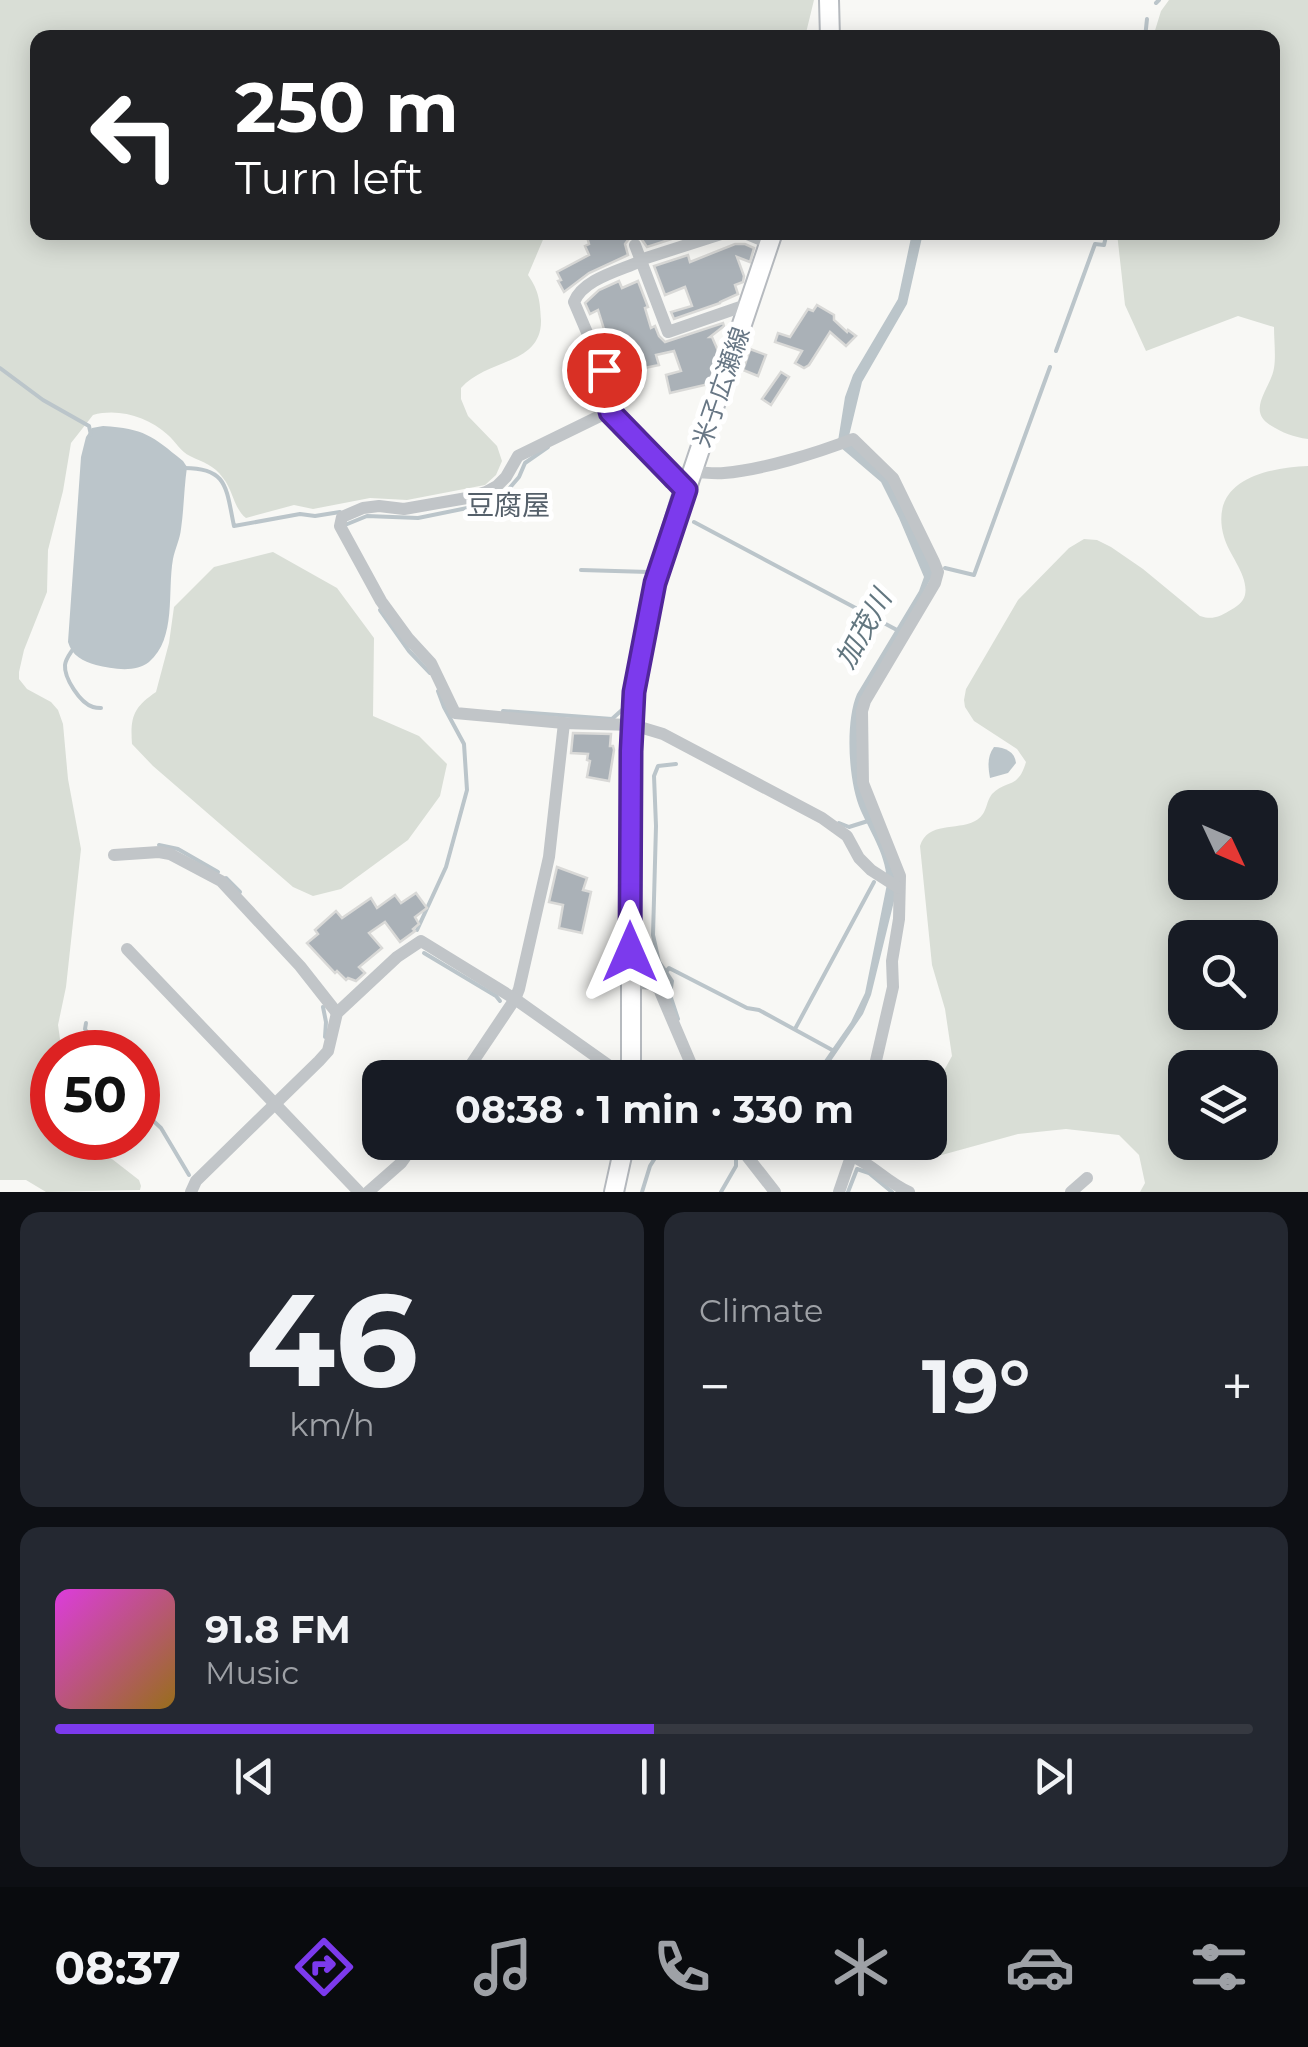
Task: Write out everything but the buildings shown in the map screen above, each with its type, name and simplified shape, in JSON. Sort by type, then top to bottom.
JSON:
[{"type":"main road","points":[[828,0],[830,30]]},
{"type":"main road","name":"米子広瀬線","points":[[631,1060],[634,692],[655,583],[770,240]]},
{"type":"main road","points":[[614,1192],[621,1160]]},
{"type":"street","points":[[686,490],[610,412],[604,370],[574,302],[586,286],[640,260],[702,240]]},
{"type":"street","points":[[635,245],[668,332],[749,304]]},
{"type":"street","points":[[610,412],[518,456],[506,477],[486,492],[404,509],[364,508],[340,520],[381,601],[430,663],[455,713],[632,726],[664,734],[822,818],[847,836],[860,858],[899,888]]},
{"type":"street","points":[[692,472],[724,473],[815,453],[853,439],[893,478],[938,572],[935,584],[862,711],[861,764],[868,800],[900,876],[893,987],[876,1060]]},
{"type":"street","points":[[474,1060],[515,999],[550,857],[564,723]]},
{"type":"street","points":[[114,855],[170,854],[227,886],[337,1013]]},
{"type":"street","points":[[191,1192],[196,1181],[328,1051],[337,1013],[421,941],[515,999],[602,1060]]},
{"type":"street","points":[[127,949],[359,1192]]},
{"type":"street","points":[[630,982],[652,984],[659,989],[688,1060]]},
{"type":"street","points":[[368,1192],[403,1160]]},
{"type":"street","points":[[749,1160],[775,1192]]},
{"type":"street","points":[[839,1192],[850,1160]]},
{"type":"street","points":[[866,1160],[909,1192]]},
{"type":"street","points":[[1071,1192],[1087,1178]]},
{"type":"shaded area","points":[[0,0],[814,0],[807,30],[30,30],[30,240],[543,240],[528,275],[539,302],[539,335],[523,354],[484,371],[461,388],[468,416],[497,446],[502,461],[496,475],[485,485],[407,500],[370,498],[313,509],[294,505],[246,518],[216,470],[187,454],[160,429],[142,419],[113,413],[93,415],[71,443],[48,550],[47,592],[19,672],[27,689],[58,710],[63,724],[81,849],[59,1030],[30,1030],[30,1160],[113,1160],[139,1180],[141,1186],[140,1190],[46,1192],[26,1180],[0,1180]]},
{"type":"shaded area","points":[[1169,0],[1308,0],[1308,439],[1275,428],[1260,413],[1274,368],[1274,327],[1238,316],[1146,351],[1125,305],[1118,240],[1280,240],[1280,30],[1155,30]]},
{"type":"shaded area","points":[[911,240],[921,240],[907,304],[862,382],[849,436],[882,468],[934,573],[863,702],[859,763],[893,865],[896,893],[863,1014],[832,1060],[825,1060],[851,1022],[865,993],[887,884],[882,855],[853,784],[853,706],[924,577],[881,482],[840,447],[845,397],[853,375],[898,299]]},
{"type":"shaded area","points":[[103,426],[147,435],[187,467],[164,640],[149,662],[131,669],[87,662],[75,654],[68,642],[81,457],[92,428]]},
{"type":"shaded area","points":[[1308,466],[1308,1192],[1140,1192],[1145,1183],[1139,1155],[1119,1135],[1066,1129],[1018,1134],[947,1154],[947,1065],[952,1056],[945,1009],[932,965],[920,846],[929,833],[979,818],[992,794],[1019,777],[1026,762],[1017,749],[974,721],[965,707],[966,689],[1018,600],[1069,548],[1084,539],[1111,547],[1200,616],[1215,617],[1237,606],[1244,598],[1245,588],[1224,537],[1224,502],[1244,481],[1275,470]]},
{"type":"shaded area","points":[[273,552],[337,588],[374,638],[373,716],[419,736],[447,764],[440,796],[408,840],[341,889],[313,896],[293,887],[132,744],[135,713],[156,692],[174,607],[214,567]]},
{"type":"shaded area","points":[[994,747],[1009,751],[1016,763],[1008,773],[990,778],[990,754]]},
{"type":"waterway","points":[[1156,3],[1159,0]]},
{"type":"waterway","points":[[1146,30],[1147,19]]},
{"type":"waterway","points":[[1056,351],[1095,244],[1104,245],[1105,240]]},
{"type":"waterway","points":[[594,364],[604,406]]},
{"type":"waterway","points":[[945,568],[974,575],[1050,367]]},
{"type":"waterway","points":[[0,368],[43,400],[89,426],[91,435]]},
{"type":"waterway","points":[[345,525],[367,516],[418,518],[482,505],[507,491],[525,463],[548,447]]},
{"type":"waterway","points":[[638,450],[667,486]]},
{"type":"waterway","points":[[182,468],[217,476],[226,491],[234,526],[300,514],[340,512]]},
{"type":"waterway","points":[[503,711],[612,719],[623,709],[646,583],[673,494]]},
{"type":"waterway","name":"加茂川","points":[[694,522],[897,630]]},
{"type":"waterway","points":[[581,570],[649,572]]},
{"type":"waterway","points":[[380,610],[430,673]]},
{"type":"waterway","points":[[73,649],[65,665],[70,683],[83,701],[101,708]]},
{"type":"waterway","points":[[417,930],[446,867],[467,790],[464,744],[438,691]]},
{"type":"waterway","points":[[676,764],[658,766],[654,776],[653,935],[659,962],[666,972],[669,968],[747,1008],[759,1010],[834,1051]]},
{"type":"waterway","points":[[839,823],[849,827],[868,821]]},
{"type":"waterway","points":[[159,845],[178,849],[218,872]]},
{"type":"waterway","points":[[226,878],[240,892]]},
{"type":"waterway","points":[[795,1029],[874,882]]},
{"type":"waterway","points":[[424,953],[500,1001]]},
{"type":"waterway","points":[[666,972],[672,981],[670,995],[678,1019]]},
{"type":"waterway","points":[[323,1007],[325,1037]]},
{"type":"waterway","points":[[86,1023],[86,1030]]},
{"type":"waterway","points":[[160,1127],[189,1175]]},
{"type":"waterway","points":[[642,1192],[654,1160]]},
{"type":"waterway","points":[[721,1192],[736,1160]]},
{"type":"waterway","points":[[848,1192],[857,1169],[869,1173],[892,1192]]},
{"type":"district","name":"豆腐屋","points":[[508,505]]},
{"type":"route","points":[[604,370],[610,412],[686,490],[655,583],[634,692],[630,952]]}]
